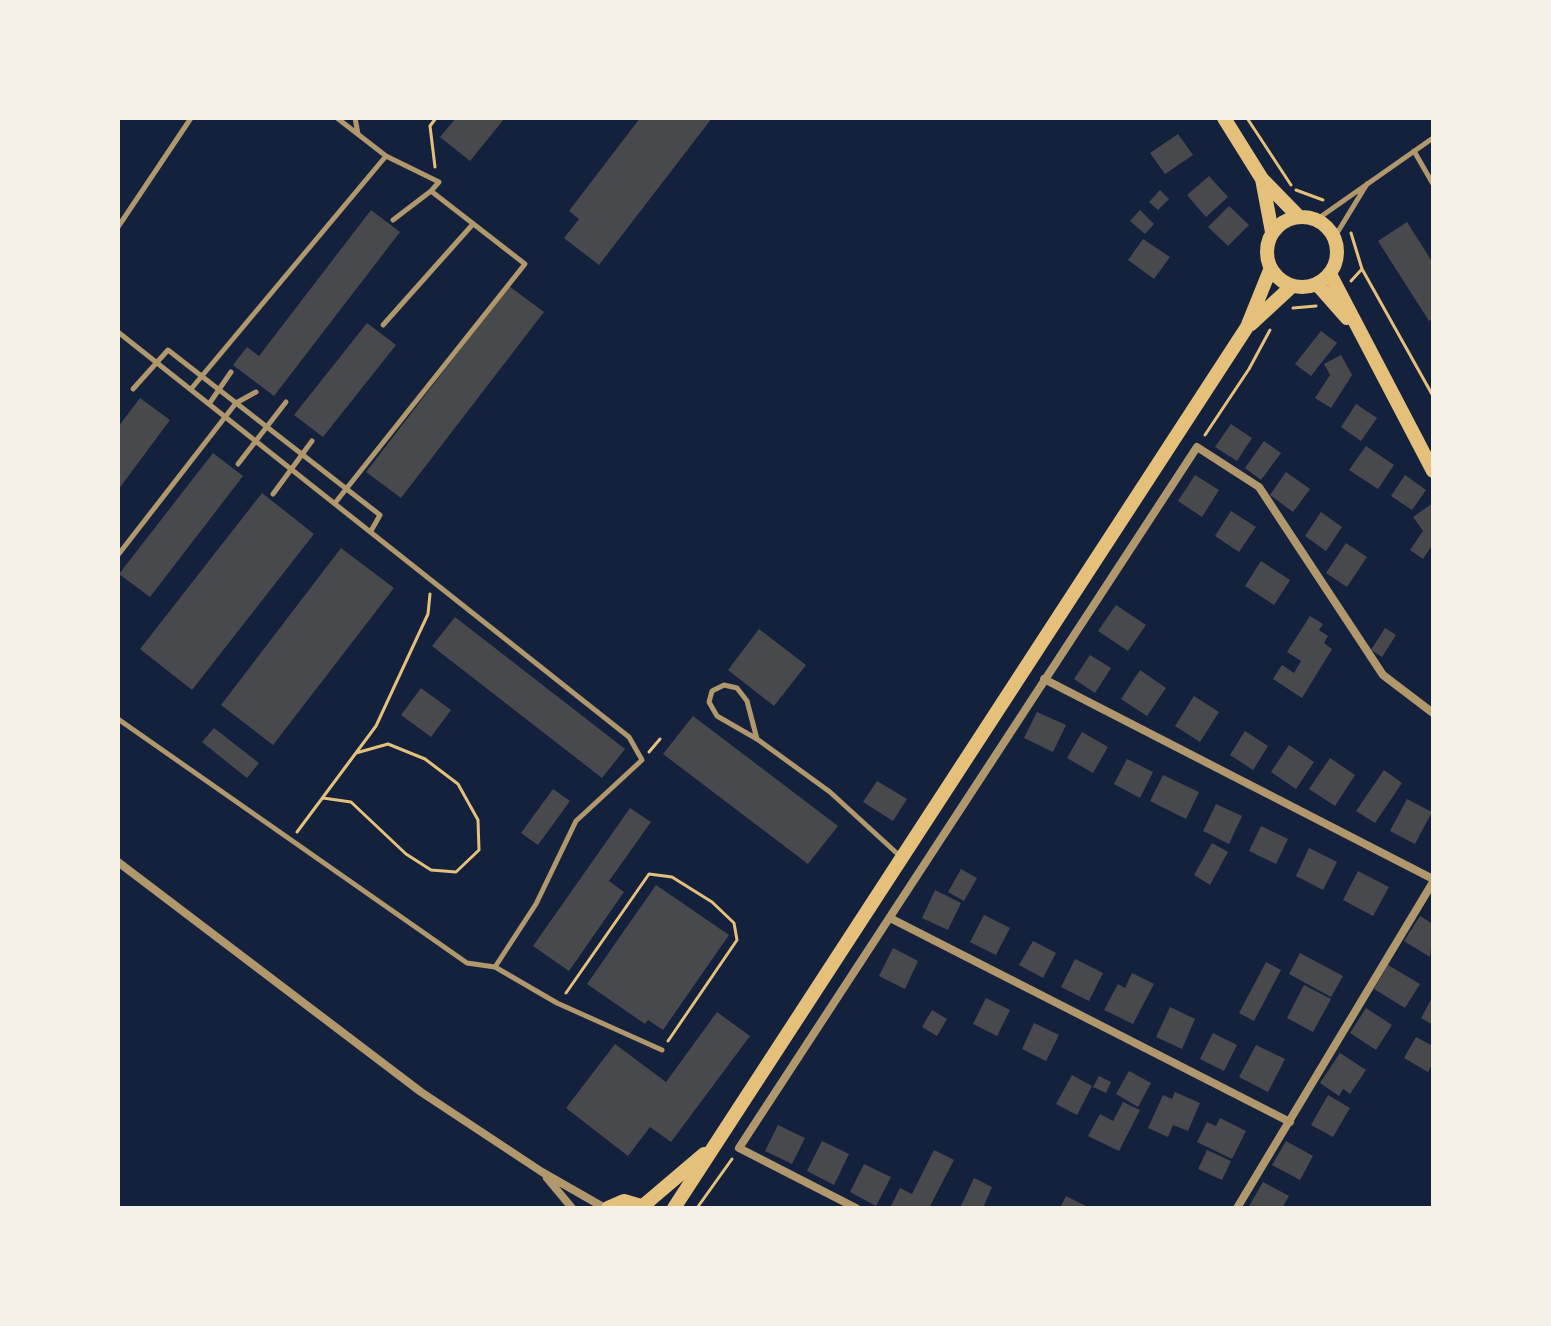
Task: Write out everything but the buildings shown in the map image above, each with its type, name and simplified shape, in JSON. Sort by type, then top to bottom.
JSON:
[{"type":"main road","points":[[1224,118],[1262,179],[1299,217]]},
{"type":"main road","points":[[1262,179],[1272,232]]},
{"type":"main road","points":[[674,1208],[1247,327],[1270,270],[1267,244],[1272,232],[1288,219],[1316,220],[1334,238],[1337,256],[1330,274],[1317,284],[1291,287],[1247,327]]},
{"type":"main road","points":[[1270,270],[1291,287]]},
{"type":"main road","points":[[1330,274],[1433,471]]},
{"type":"main road","points":[[1317,284],[1361,334]]},
{"type":"main road","points":[[606,1208],[624,1201],[646,1206],[717,1143]]},
{"type":"street","points":[[856,1208],[739,1148],[1197,447],[1259,487],[1383,675],[1433,713]]},
{"type":"street","points":[[1044,679],[1433,880],[1237,1208]]},
{"type":"street","points":[[118,862],[421,1092],[542,1172],[606,1208]]},
{"type":"street","points":[[890,918],[1290,1122]]},
{"type":"street","points":[[542,1172],[572,1208]]},
{"type":"lane","points":[[118,227],[191,118]]},
{"type":"lane","points":[[337,118],[386,156],[439,182],[393,220]]},
{"type":"lane","points":[[355,118],[358,135]]},
{"type":"lane","points":[[1316,220],[1433,138]]},
{"type":"lane","points":[[1414,151],[1433,184]]},
{"type":"lane","points":[[191,389],[386,156]]},
{"type":"lane","points":[[1334,238],[1369,180]]},
{"type":"lane","points":[[335,503],[525,264],[431,191]]},
{"type":"lane","points":[[383,325],[473,224]]},
{"type":"lane","points":[[118,332],[621,729],[642,760],[576,821],[536,904],[495,967]]},
{"type":"lane","points":[[133,389],[168,350],[380,515],[371,531]]},
{"type":"lane","points":[[209,404],[217,388],[231,372]]},
{"type":"lane","points":[[118,555],[236,403],[256,392]]},
{"type":"lane","points":[[238,464],[286,402]]},
{"type":"lane","points":[[273,494],[312,441]]},
{"type":"lane","points":[[757,739],[747,701],[737,688],[724,685],[712,691],[709,702],[717,716],[757,739],[830,792],[902,857]]},
{"type":"lane","points":[[118,719],[467,963],[495,967],[557,1003],[662,1050]]},
{"type":"path","points":[[436,118],[430,126],[439,182]]},
{"type":"path","points":[[1247,118],[1294,189]]},
{"type":"path","points":[[1362,269],[1433,396]]},
{"type":"path","points":[[1285,312],[1331,300]]},
{"type":"path","points":[[1197,447],[1277,321]]},
{"type":"path","points":[[290,842],[376,726],[428,614],[432,579]]},
{"type":"path","points":[[323,798],[351,802],[406,854],[431,870],[456,872],[479,850],[478,820],[458,784],[425,759],[388,744],[356,753]]},
{"type":"path","points":[[557,1003],[649,874],[672,877],[712,902],[734,923],[737,940],[662,1050]]},
{"type":"path","points":[[697,1208],[739,1148]]}]
